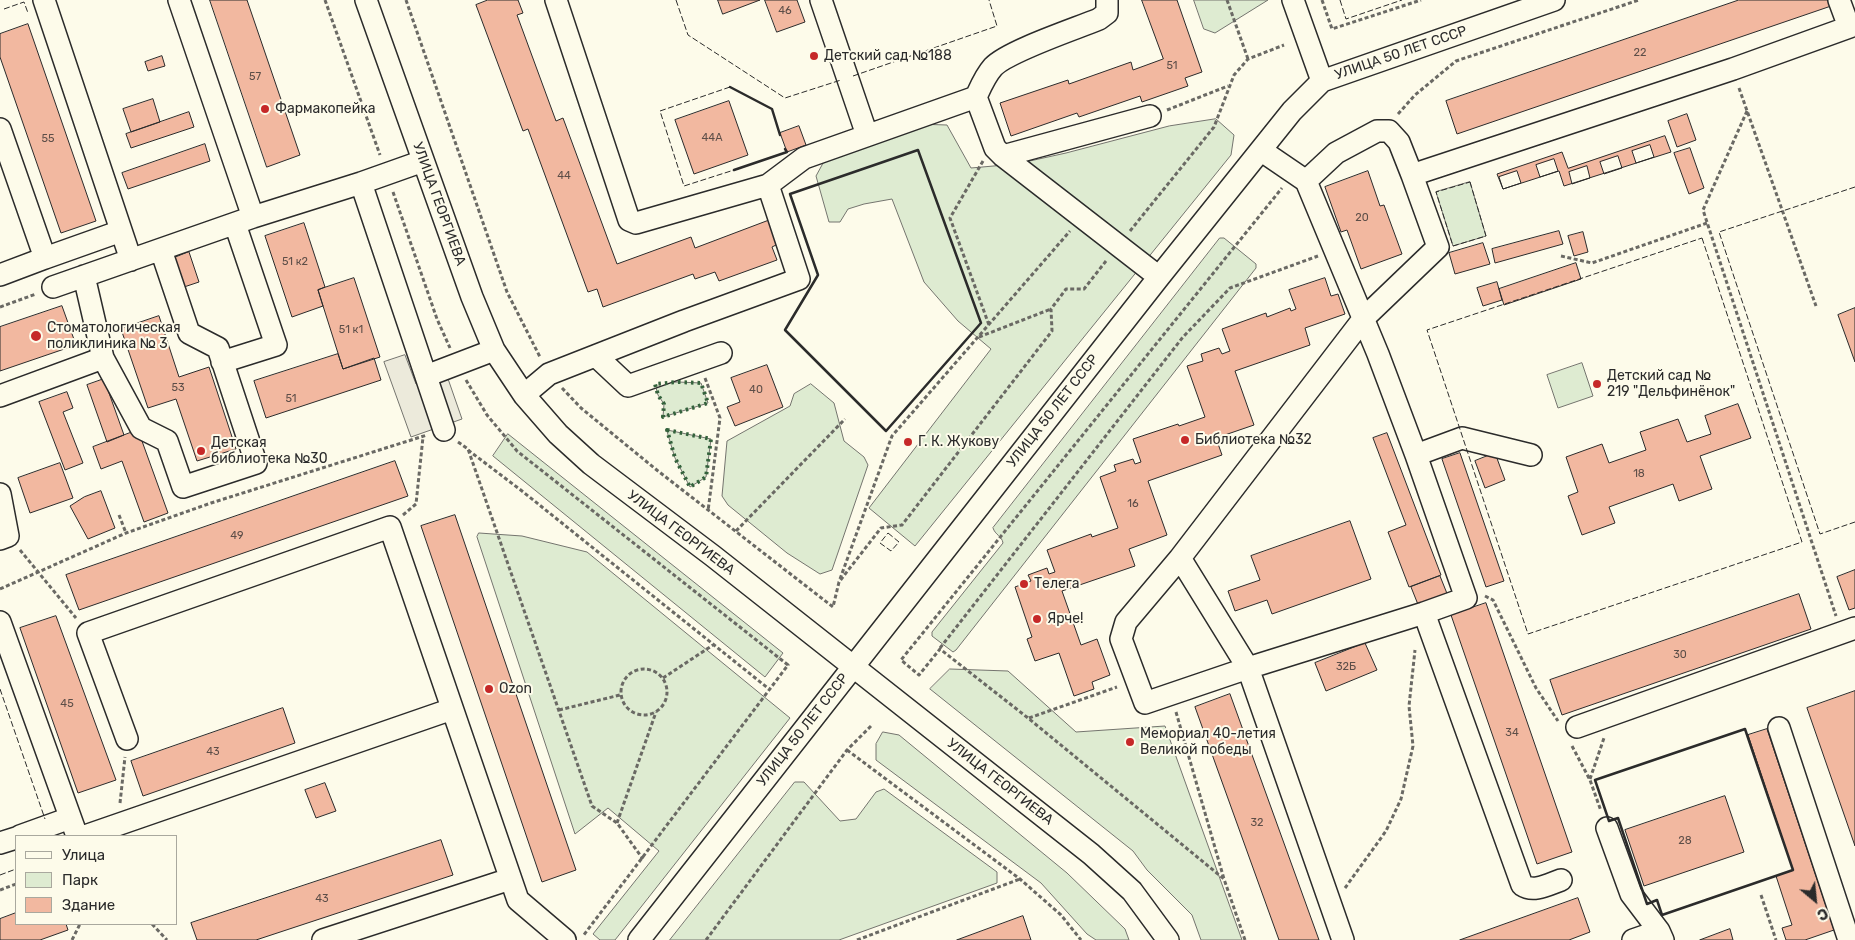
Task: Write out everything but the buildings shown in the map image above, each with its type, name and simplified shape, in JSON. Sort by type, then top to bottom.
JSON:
[{"type":"street","points":[[44,0],[131,260]]},
{"type":"street","points":[[178,0],[244,220],[276,345],[222,362]]},
{"type":"street","name":"УЛИЦА ГЕОРГИЕВА","points":[[366,0],[472,297],[494,350],[524,396],[558,434],[591,464],[714,556],[1091,854],[1132,891],[1163,939]]},
{"type":"street","points":[[556,0],[628,220],[636,223],[768,185],[804,158],[976,97]]},
{"type":"street","points":[[821,0],[867,135]]},
{"type":"street","points":[[1107,0],[1107,13],[1098,19],[1013,54],[995,65],[984,79],[976,97],[998,150],[1082,218],[1159,276]]},
{"type":"street","points":[[1293,0],[1322,81]]},
{"type":"street","name":"УЛИЦА 50 ЛЕТ СССР","points":[[639,940],[1159,276],[1262,151],[1292,111],[1322,81],[1554,0]]},
{"type":"street","points":[[1412,175],[1733,69],[1852,26],[1839,0]]},
{"type":"street","points":[[998,150],[1150,116]]},
{"type":"street","points":[[0,130],[45,258]]},
{"type":"street","points":[[1262,151],[1300,177],[1335,250],[1364,318],[1416,455],[1466,598],[1144,703],[1121,639],[1126,622],[1180,558],[1364,318],[1438,247],[1399,142],[1389,132],[1377,131],[1336,153],[1300,177]]},
{"type":"street","points":[[53,287],[244,220],[423,161]]},
{"type":"street","points":[[361,183],[444,430]]},
{"type":"street","points":[[524,396],[549,374],[799,279],[768,185]]},
{"type":"street","points":[[0,275],[121,231]]},
{"type":"street","points":[[84,276],[103,358],[141,428],[167,441],[183,487],[256,463],[218,348],[188,332],[161,250]]},
{"type":"street","points":[[426,376],[494,350]]},
{"type":"street","points":[[596,356],[628,386],[720,352]]},
{"type":"street","points":[[0,396],[103,358]]},
{"type":"street","points":[[1416,455],[1462,438],[1531,455]]},
{"type":"street","points":[[0,494],[4,537]]},
{"type":"street","points":[[126,739],[88,632],[390,527],[518,900],[565,940]]},
{"type":"street","points":[[1180,558],[1248,668],[1343,940]]},
{"type":"street","points":[[1424,613],[1522,884],[1527,888],[1534,889],[1561,880]]},
{"type":"street","points":[[0,622],[73,827],[26,835]]},
{"type":"street","points":[[1569,731],[1848,631]]},
{"type":"street","points":[[87,835],[452,709]]},
{"type":"street","points":[[1779,728],[1847,937]]},
{"type":"street","points":[[1607,828],[1631,894],[1661,935],[1633,940]]},
{"type":"street","points":[[0,843],[15,838]]},
{"type":"street","points":[[323,940],[510,878]]},
{"type":"path","points":[[406,0],[507,292],[549,374],[581,408],[832,607],[839,582],[892,436],[1082,218]]},
{"type":"path","points":[[1227,0],[1248,58]]},
{"type":"path","points":[[1322,0],[1332,29],[1421,0]]},
{"type":"path","points":[[1389,132],[1397,115],[1415,95],[1456,61],[1639,0]]},
{"type":"path","points":[[979,337],[1051,309],[1066,289],[1084,289],[1214,127],[1234,75],[1248,58],[1284,45]]},
{"type":"path","points":[[1733,69],[1816,306]]},
{"type":"path","points":[[1150,116],[1229,86]]},
{"type":"path","points":[[1747,111],[1703,210],[1848,631]]},
{"type":"path","points":[[990,325],[950,218],[998,150]]},
{"type":"path","points":[[1300,177],[901,660],[919,675],[1183,337],[1230,288],[1335,250]]},
{"type":"path","points":[[1562,256],[1592,263],[1707,223]]},
{"type":"path","points":[[0,307],[53,287]]},
{"type":"path","points":[[839,582],[881,528],[902,525],[1052,331],[1051,309]]},
{"type":"path","points":[[699,360],[720,418],[708,510]]},
{"type":"path","points":[[736,532],[845,419]]},
{"type":"path","points":[[0,589],[126,533],[211,503],[444,430],[769,689]]},
{"type":"path","points":[[390,527],[416,504],[423,437]]},
{"type":"path","points":[[468,450],[592,806],[617,823],[642,859]]},
{"type":"path","points":[[119,515],[126,533]]},
{"type":"path","points":[[4,537],[39,573],[88,632]]},
{"type":"path","points":[[1462,586],[1493,600],[1536,688],[1569,731],[1590,780],[1607,828]]},
{"type":"path","points":[[1332,907],[1386,831],[1401,799],[1413,746],[1409,706],[1418,632],[1424,613]]},
{"type":"path","points":[[663,678],[713,645]]},
{"type":"path","points":[[940,648],[1224,879]]},
{"type":"path","points":[[580,940],[788,665]]},
{"type":"path","points":[[650,669],[663,678],[666,685],[666,700],[656,712],[649,715],[634,714],[623,703],[620,696],[623,680],[634,670],[650,669]]},
{"type":"path","points":[[1028,718],[1136,680]]},
{"type":"path","points":[[1171,694],[1224,879],[1245,940]]},
{"type":"path","points":[[558,710],[620,696]]},
{"type":"path","points":[[617,823],[656,712]]},
{"type":"path","points":[[1590,780],[1612,715]]},
{"type":"path","points":[[706,940],[847,750],[871,726]]},
{"type":"path","points":[[118,824],[126,739]]},
{"type":"path","points":[[847,750],[1020,879],[1061,915],[1081,940]]},
{"type":"path","points":[[857,940],[1020,879]]},
{"type":"path","points":[[0,890],[15,884]]},
{"type":"path","points":[[1761,895],[1776,940]]},
{"type":"path","points":[[72,940],[80,925]]},
{"type":"path","points":[[153,925],[167,940]]},
{"type":"green space","points":[[1194,0],[1268,0],[1215,33],[1204,29]]},
{"type":"green space","points":[[1216,119],[1234,135],[1231,155],[915,546],[869,508],[991,349],[958,321],[924,282],[892,199],[848,209],[840,222],[829,222],[816,176],[828,154],[916,124],[947,125],[971,168],[1016,164],[1169,126]]},
{"type":"green space","points":[[1470,182],[1486,236],[1453,246],[1436,192]]},
{"type":"green space","points":[[1220,238],[1224,238],[1256,264],[1256,268],[953,652],[932,636],[932,632],[1003,543],[993,528]]},
{"type":"green space","points":[[1582,363],[1593,396],[1558,408],[1547,375]]},
{"type":"green space","points":[[701,383],[708,403],[663,417],[664,404],[658,395],[655,384]]},
{"type":"green space","points":[[811,384],[834,403],[844,441],[864,457],[868,465],[832,570],[820,574],[787,553],[728,505],[722,496],[727,441],[790,406],[794,394]]},
{"type":"green space","points":[[667,430],[711,439],[706,477],[690,487],[675,458]]},
{"type":"green space","points":[[508,434],[783,653],[765,677],[493,456]]},
{"type":"green space","points":[[479,533],[522,536],[587,552],[790,718],[615,940],[600,940],[593,934],[659,851],[608,808],[575,834],[477,537]]},
{"type":"green space","points":[[950,669],[1008,671],[1076,732],[1165,726],[1242,940],[1201,940],[1192,915],[1147,870],[1133,851],[930,689]]},
{"type":"green space","points":[[883,732],[899,735],[1067,873],[1125,929],[1129,940],[1096,940],[1087,934],[1041,883],[876,760],[876,744]]},
{"type":"green space","points":[[795,782],[804,782],[840,821],[856,819],[876,792],[884,789],[997,872],[997,883],[839,940],[670,940]]},
{"type":"shaded area","points":[[405,355],[416,384],[446,373],[462,419],[411,437],[384,362]]},
{"type":"hedge","points":[[678,382],[701,383],[708,403],[663,417],[664,404],[658,395],[655,384],[678,382]]},
{"type":"hedge","points":[[667,430],[711,439],[706,477],[690,487],[675,458],[667,430]]},
{"type":"fence","points":[[676,0],[688,35],[785,98],[841,80]]},
{"type":"fence","points":[[853,76],[997,26],[989,0]]},
{"type":"fence","points":[[1340,0],[1346,19],[1402,0]]},
{"type":"fence","points":[[4,9],[24,2],[28,13]]},
{"type":"fence","points":[[730,87],[660,111],[684,186],[734,170]]},
{"type":"fence","points":[[1470,182],[1486,236],[1453,246],[1436,192],[1470,182]]},
{"type":"fence","points":[[1855,187],[1719,232],[1820,534],[1855,522]]},
{"type":"fence","points":[[1702,238],[1802,542],[1528,634],[1427,330],[1702,238]]},
{"type":"fence","points":[[888,533],[899,542],[891,551],[880,543],[888,533]]},
{"type":"fence","points":[[0,689],[45,819]]},
{"type":"fence","points":[[0,875],[15,869]]},
{"type":"wall","points":[[730,87],[772,109],[780,135]]},
{"type":"wall","points":[[734,170],[787,152],[785,149]]},
{"type":"wall","points":[[918,150],[981,323],[886,431],[785,330],[818,275],[790,194],[918,150]]},
{"type":"wall","points":[[1745,729],[1793,870],[1662,915],[1657,900],[1647,904],[1618,818],[1609,821],[1595,780],[1745,729]]},
{"type":"place","name":"Детский сад №188","points":[[814,56]]},
{"type":"place","name":"Фармакопейка","points":[[265,109]]},
{"type":"place","name":"Стоматологическая поликлиника № 3","points":[[36,336]]},
{"type":"place","name":"Детский сад № 219 \"Дельфинёнок\"","points":[[1597,384]]},
{"type":"place","name":"Библиотека №32","points":[[1185,440]]},
{"type":"place","name":"Г. К. Жукову","points":[[908,442]]},
{"type":"place","name":"Детская библиотека №30","points":[[201,451]]},
{"type":"place","name":"Телега","points":[[1024,584]]},
{"type":"place","name":"Ярче!","points":[[1037,619]]},
{"type":"place","name":"Ozon","points":[[489,689]]},
{"type":"place","name":"Мемориал 40-летия Великой победы","points":[[1130,742]]}]
